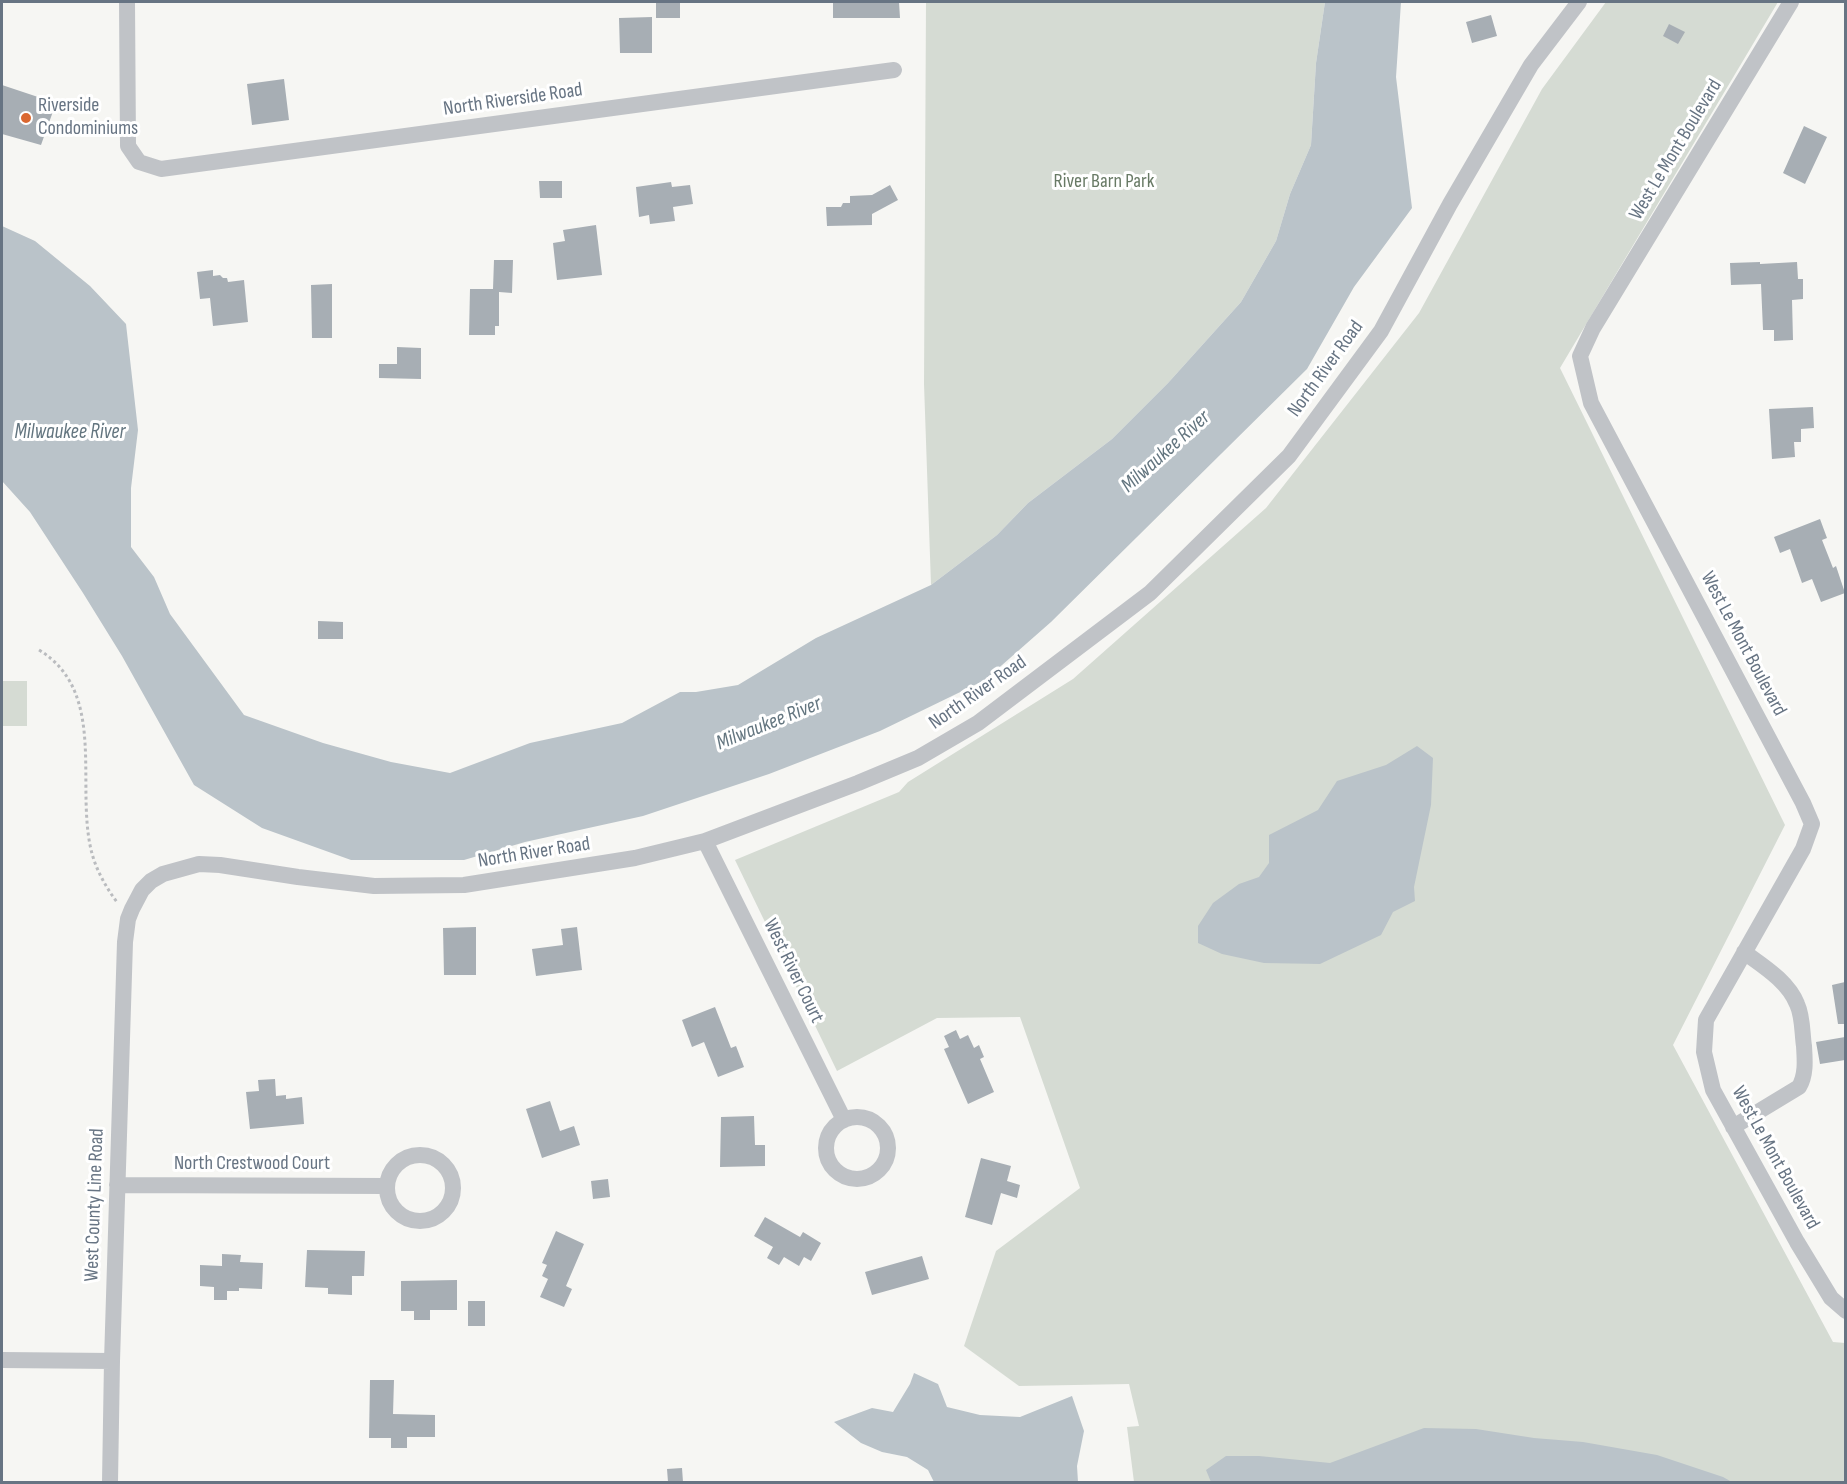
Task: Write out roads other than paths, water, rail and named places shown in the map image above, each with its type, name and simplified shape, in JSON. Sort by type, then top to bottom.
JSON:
[{"type":"street","name":"North Riverside Road","points":[[127,2],[128,146],[139,162],[161,169],[894,70]]},
{"type":"street","name":"North River Road","points":[[126,930],[130,912],[139,895],[151,881],[163,874],[199,864],[374,886],[464,885],[635,858],[705,841],[918,758],[978,723],[1149,593],[1289,456],[1381,331],[1450,204],[1531,65],[1579,2]]},
{"type":"street","name":"West Le Mont Boulevard","points":[[1791,2],[1593,328],[1580,356],[1591,403],[1812,824],[1803,849],[1706,1020],[1704,1052],[1713,1090],[1733,1127],[1831,1298],[1845,1311]]},
{"type":"street","name":"West River Court","points":[[705,841],[844,1120]]},
{"type":"street","name":"West County Line Road","points":[[110,1482],[126,930]]},
{"type":"street","points":[[1733,1127],[1799,1088],[1805,1078],[1798,1005],[1789,990],[1770,970],[1744,952]]},
{"type":"street","points":[[415,1155],[426,1155],[436,1159],[451,1176],[452,1198],[447,1208],[430,1221],[408,1220],[391,1207],[386,1186],[395,1166],[404,1159],[415,1155]]},
{"type":"street","name":"North Crestwood Court","points":[[117,1185],[386,1186]]},
{"type":"street","points":[[2,1360],[112,1361]]},
{"type":"water","name":"Milwaukee River","points":[[1325,2],[1401,2],[1396,77],[1412,208],[1354,287],[1307,369],[1051,622],[985,680],[880,731],[769,774],[643,816],[525,842],[464,860],[351,860],[262,828],[194,785],[122,656],[83,593],[30,512],[2,481],[2,226],[35,241],[90,286],[126,324],[138,430],[131,488],[131,547],[154,577],[170,614],[244,715],[323,743],[391,762],[450,773],[530,743],[622,723],[680,692],[696,692],[738,685],[816,638],[931,585],[997,535],[1028,503],[1112,439],[1168,383],[1241,302],[1276,241],[1290,194],[1311,145],[1316,63]]},
{"type":"water","points":[[1417,746],[1433,758],[1431,805],[1414,887],[1415,901],[1393,912],[1381,935],[1320,964],[1264,963],[1222,954],[1198,943],[1198,926],[1213,903],[1239,884],[1259,877],[1269,863],[1269,835],[1318,810],[1337,781],[1386,765]]},
{"type":"water","points":[[914,1373],[938,1384],[947,1407],[980,1415],[1020,1417],[1072,1396],[1084,1431],[1077,1466],[1078,1482],[934,1482],[928,1470],[907,1457],[882,1452],[861,1443],[834,1422],[872,1408],[893,1412]]},
{"type":"water","points":[[1424,1428],[1476,1429],[1534,1438],[1583,1442],[1657,1455],[1732,1482],[1211,1482],[1206,1470],[1226,1456],[1259,1456],[1330,1463]]},
{"type":"place","name":"Riverside Condominiums","points":[[26,118]]},
{"type":"park label","name":"River Barn Park","points":[[1104,182]]}]
